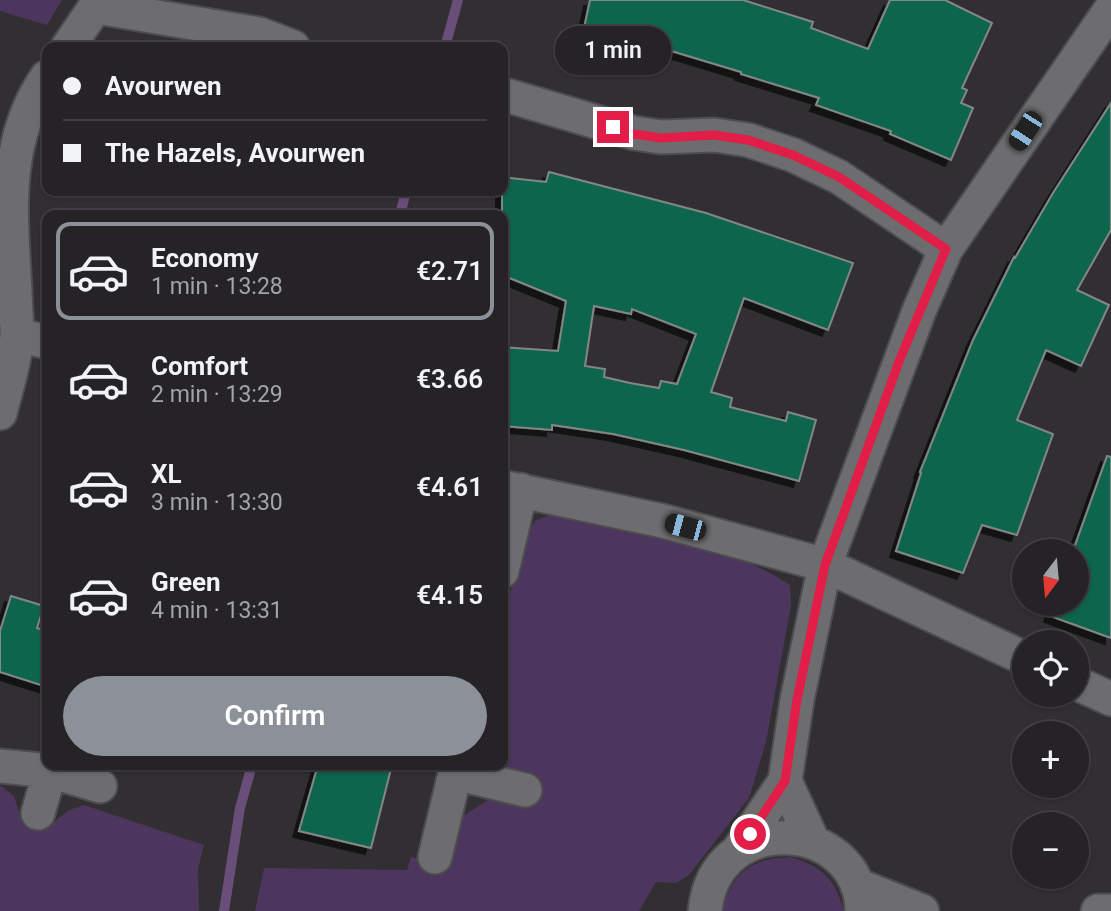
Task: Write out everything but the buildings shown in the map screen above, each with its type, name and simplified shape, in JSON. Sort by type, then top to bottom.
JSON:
[{"type":"street","points":[[71,42],[98,3],[259,34],[280,42]]},
{"type":"street","points":[[705,911],[710,886],[721,867],[738,851],[785,781],[797,700],[825,565],[900,359],[946,249],[1111,9]]},
{"type":"street","points":[[1,407],[32,338],[11,183],[15,149],[25,115],[42,84]]},
{"type":"street","points":[[508,96],[634,134],[661,138],[714,135],[748,140],[793,155],[839,177],[946,249]]},
{"type":"street","points":[[508,522],[512,489],[663,521],[825,565],[1012,652]]},
{"type":"street","points":[[1089,689],[1111,699]]},
{"type":"street","points":[[0,766],[50,771],[100,786]]},
{"type":"street","points":[[435,857],[456,770]]},
{"type":"street","points":[[459,770],[525,790]]},
{"type":"street","points":[[38,813],[50,771]]},
{"type":"street","points":[[785,781],[813,842]]},
{"type":"street","points":[[738,851],[755,842],[774,837],[794,837],[813,842],[831,852],[846,867],[860,898],[922,911]]},
{"type":"street","points":[[1098,911],[1111,911]]},
{"type":"shaded area","points":[[0,0],[62,0],[47,25],[0,11]]},
{"type":"shaded area","points":[[560,512],[679,539],[737,558],[790,585],[791,605],[766,742],[749,798],[689,875],[676,883],[656,882],[639,911],[255,911],[264,868],[407,870],[411,857],[449,864],[463,816],[488,800],[525,804],[532,776],[508,766],[508,603],[522,541],[536,520]]},
{"type":"shaded area","points":[[0,785],[14,796],[23,825],[45,829],[69,810],[84,805],[204,845],[198,869],[199,911],[0,911]]},
{"type":"shaded area","points":[[791,857],[812,865],[832,882],[844,911],[722,911],[732,886],[746,870],[765,860]]},
{"type":"waterway","points":[[446,42],[458,0]]},
{"type":"waterway","points":[[401,210],[405,196]]},
{"type":"waterway","points":[[224,911],[240,808],[251,770]]},
{"type":"route","points":[[613,127],[634,134],[661,138],[714,135],[748,140],[793,155],[839,177],[946,249],[900,359],[825,565],[797,700],[785,781],[750,834]]}]
